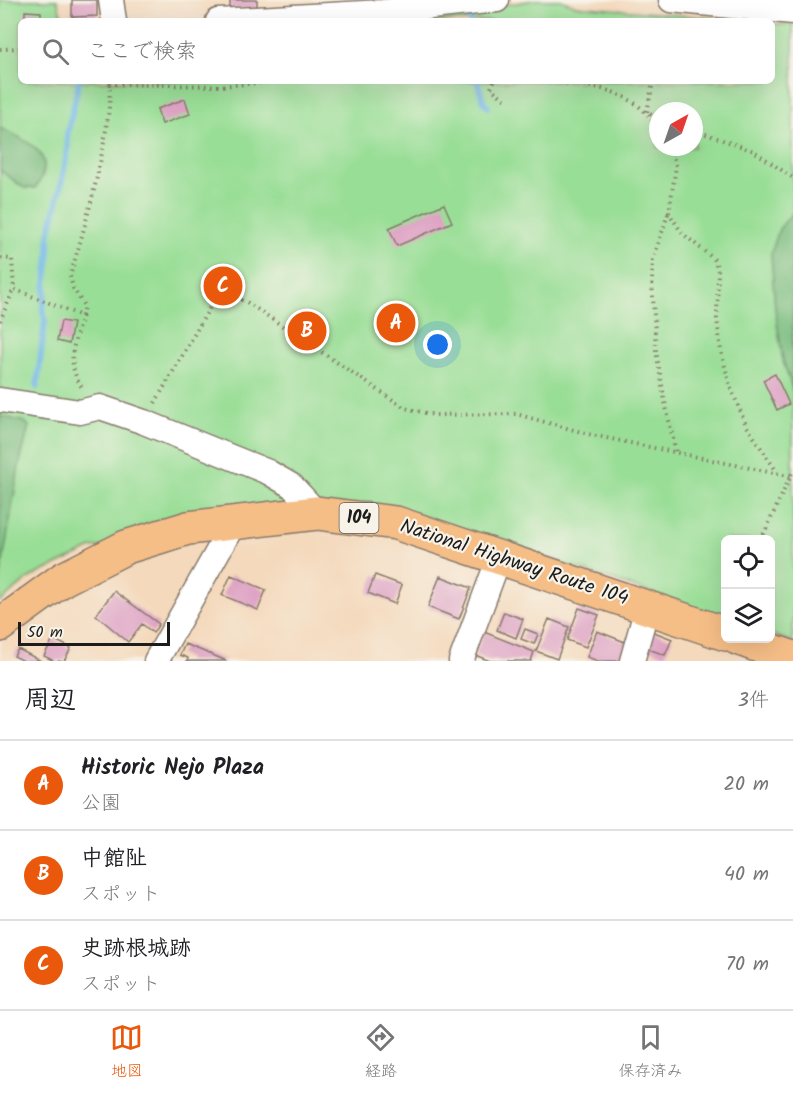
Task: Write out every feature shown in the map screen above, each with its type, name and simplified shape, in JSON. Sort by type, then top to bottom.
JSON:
[{"type":"highway","name":"National Highway Route 104","points":[[0,625],[63,579],[126,546],[188,528],[317,513],[396,523],[721,632]]},
{"type":"highway","points":[[749,643],[793,658]]},
{"type":"street","points":[[111,0],[114,18]]},
{"type":"street","points":[[230,18],[267,9],[383,12],[497,0]]},
{"type":"street","points":[[670,0],[793,12]]},
{"type":"street","points":[[0,400],[80,412],[100,407],[144,422],[268,472],[292,486],[317,513]]},
{"type":"street","points":[[156,661],[235,521]]},
{"type":"street","points":[[461,661],[499,558]]},
{"type":"street","points":[[632,661],[647,608]]},
{"type":"path","points":[[0,49],[18,48]]},
{"type":"path","points":[[100,407],[82,389],[75,377],[71,362],[84,306],[73,288],[70,276],[94,192],[109,112],[109,84]]},
{"type":"path","points":[[164,84],[220,86],[246,84]]},
{"type":"path","points":[[493,84],[491,88],[508,102]]},
{"type":"path","points":[[575,84],[610,91],[639,106],[649,116]]},
{"type":"path","points":[[647,113],[652,84]]},
{"type":"path","points":[[703,133],[754,152],[793,178]]},
{"type":"path","points":[[673,156],[676,166],[669,213],[653,260],[652,280],[656,351],[664,402],[676,453]]},
{"type":"path","points":[[669,213],[682,233],[715,260],[718,271],[717,319],[721,351],[730,386],[746,424],[777,473]]},
{"type":"path","points":[[0,321],[14,289],[12,259],[1,258]]},
{"type":"path","points":[[14,289],[82,316]]},
{"type":"path","points":[[144,422],[210,307],[222,299],[236,298],[245,301],[295,333],[405,408],[434,415],[516,414],[592,435],[791,476]]},
{"type":"path","points":[[763,535],[793,471]]},
{"type":"green space","points":[[0,0],[57,0],[62,18],[18,18],[18,84],[775,84],[775,24],[793,25],[793,642],[775,635],[775,535],[721,535],[721,617],[418,514],[92,548],[31,577],[0,602]]},
{"type":"green space","points":[[535,0],[561,0],[577,6],[711,18],[356,18],[459,12]]},
{"type":"green space","points":[[0,128],[29,144],[42,158],[44,166],[42,176],[35,188],[24,188],[0,170]]},
{"type":"green space","points":[[793,212],[793,391],[783,361],[775,309],[771,254],[779,229]]},
{"type":"green space","points":[[0,416],[25,422],[29,426],[19,466],[0,579]]},
{"type":"building","points":[[72,0],[97,0],[97,16],[72,17]]},
{"type":"building","points":[[230,0],[257,0],[257,10],[230,9]]},
{"type":"building","points":[[25,11],[41,12],[41,17],[25,17]]},
{"type":"building","points":[[185,99],[190,114],[162,124],[157,109]]},
{"type":"building","points":[[444,204],[452,222],[397,246],[389,228]]},
{"type":"building","points":[[61,321],[73,323],[69,344],[57,341]]},
{"type":"building","points":[[775,374],[789,404],[777,410],[763,380]]},
{"type":"building","points":[[231,575],[266,590],[258,610],[222,595]]},
{"type":"building","points":[[375,575],[402,585],[395,604],[368,593]]},
{"type":"building","points":[[440,576],[471,588],[459,619],[428,607]]},
{"type":"building","points":[[114,591],[159,624],[153,633],[142,624],[128,642],[96,615]]},
{"type":"building","points":[[579,608],[599,615],[586,647],[567,640]]},
{"type":"building","points":[[504,612],[523,619],[516,638],[497,630]]},
{"type":"building","points":[[549,619],[569,627],[557,659],[536,651]]},
{"type":"building","points":[[525,629],[538,634],[534,644],[521,639]]},
{"type":"building","points":[[649,630],[672,639],[665,655],[643,647]]},
{"type":"building","points":[[597,631],[630,644],[624,661],[598,661],[587,657]]},
{"type":"building","points":[[484,632],[534,652],[531,661],[490,661],[475,655]]},
{"type":"building","points":[[53,639],[71,648],[64,661],[54,661],[44,656]]},
{"type":"building","points":[[185,644],[227,661],[187,661],[188,658],[180,655]]},
{"type":"building","points":[[18,649],[41,661],[24,661],[14,656]]},
{"type":"waterway","points":[[37,387],[45,320],[43,310],[49,235],[68,149],[67,135],[78,84]]},
{"type":"waterway","points":[[478,84],[484,103],[488,107]]},
{"type":"place","name":"史跡根城跡","points":[[223,286]]},
{"type":"place","name":"Historic Nejo Plaza","points":[[396,323]]},
{"type":"place","name":"中館阯","points":[[307,331]]}]
